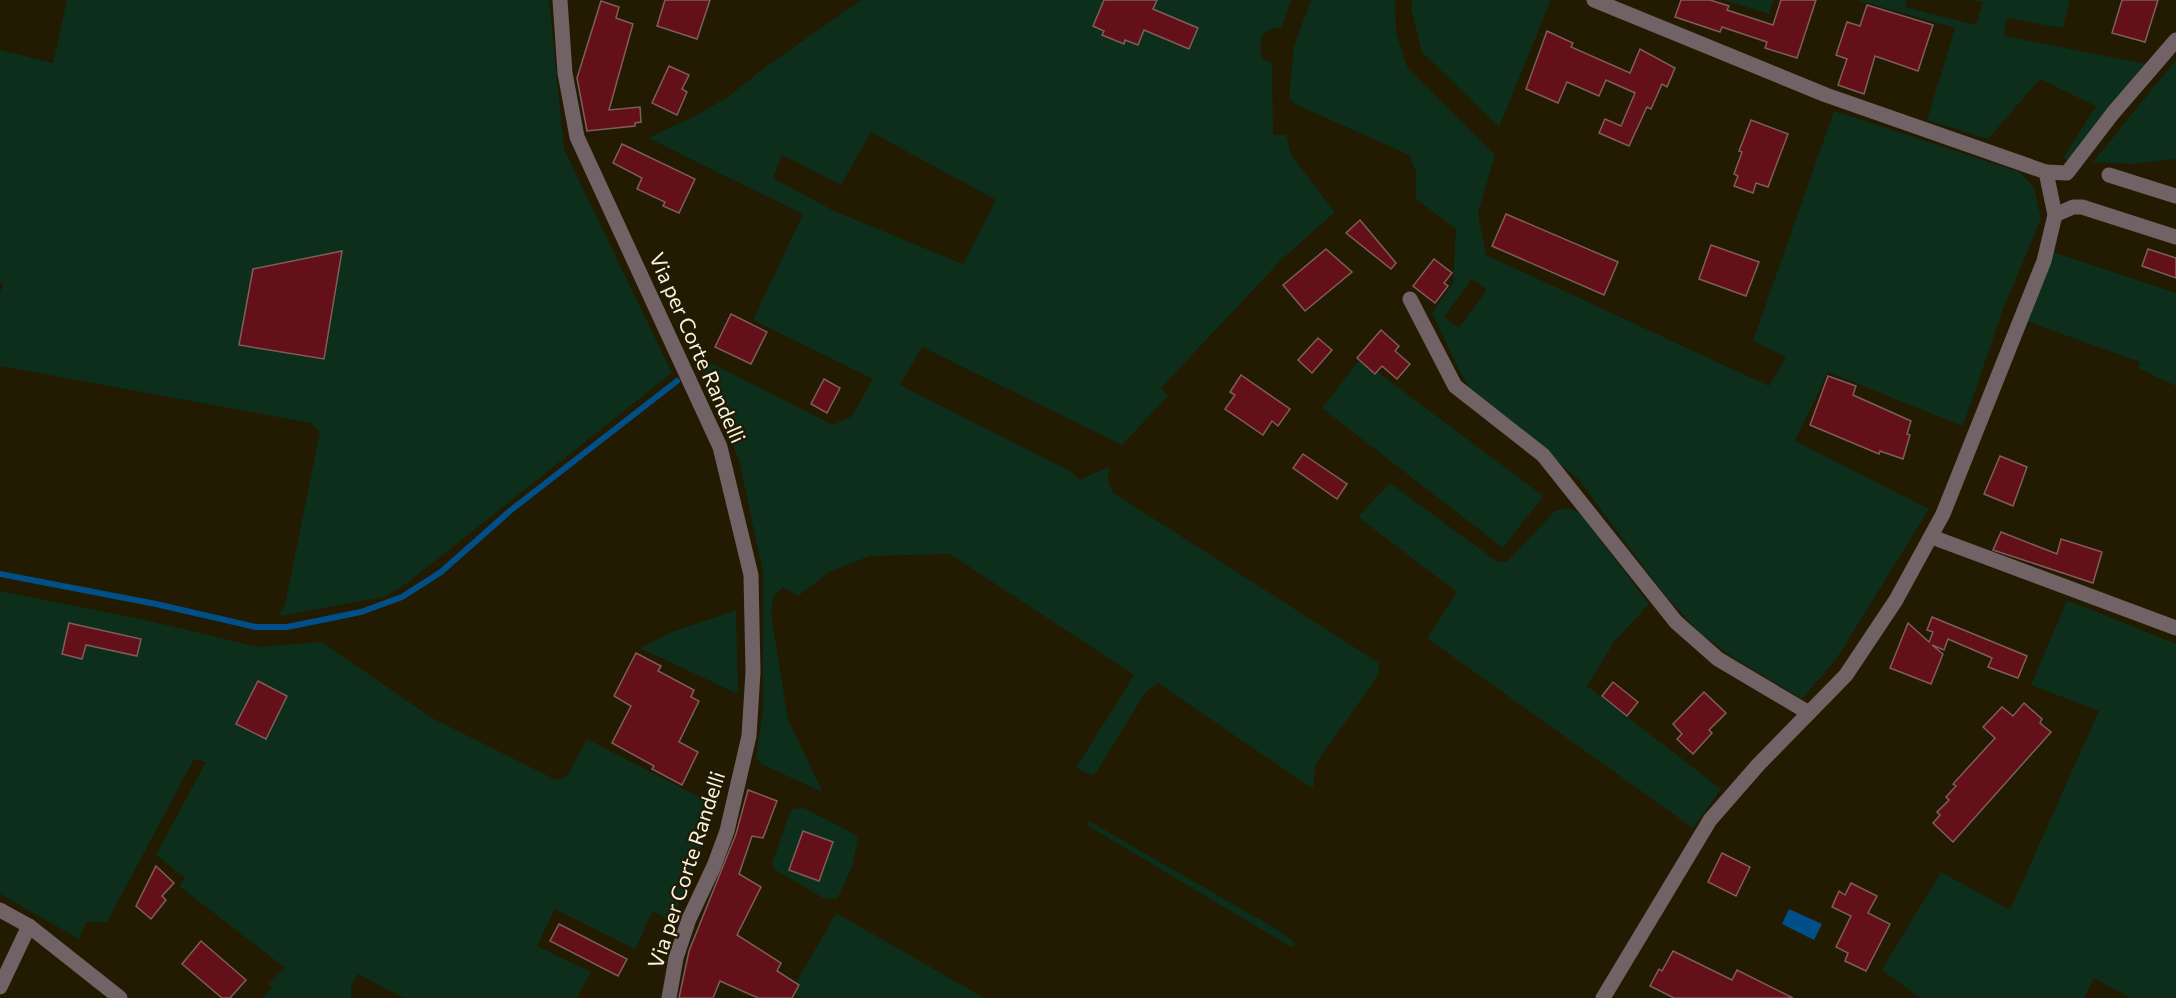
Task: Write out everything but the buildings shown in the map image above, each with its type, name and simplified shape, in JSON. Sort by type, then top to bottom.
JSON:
[{"type":"street","name":"Via per Corte Randelli","points":[[560,0],[566,73],[577,137],[720,447],[751,575],[753,672],[747,746],[729,824],[714,866],[689,919],[676,958],[669,998]]},
{"type":"street","points":[[1594,0],[1826,95],[2046,172],[2067,173],[2113,113],[2176,40]]},
{"type":"street","points":[[1603,998],[1710,820],[1736,789],[1846,675],[1896,600],[1932,537],[2044,261],[2055,215],[2046,172]]},
{"type":"street","points":[[2109,175],[2176,196]]},
{"type":"street","points":[[2055,215],[2073,207],[2082,207],[2176,237]]},
{"type":"street","points":[[1410,299],[1455,386],[1543,455],[1676,622],[1718,659],[1809,713]]},
{"type":"street","points":[[1932,537],[2176,628]]},
{"type":"street","points":[[0,909],[29,926],[120,998]]},
{"type":"street","points":[[0,987],[29,926]]},
{"type":"green space","points":[[67,0],[549,0],[564,149],[672,373],[406,584],[384,597],[279,616],[285,605],[320,432],[311,423],[0,366],[0,295],[3,284],[0,283],[0,50],[53,63]]},
{"type":"green space","points":[[861,0],[1291,0],[1282,27],[1273,28],[1261,36],[1261,57],[1272,64],[1273,135],[1286,135],[1291,155],[1335,212],[1282,259],[1161,388],[1168,396],[1122,445],[922,347],[900,385],[1072,472],[1079,480],[1109,467],[1108,478],[1112,492],[1379,663],[1378,676],[1316,763],[1313,789],[1158,683],[1145,693],[1094,776],[1076,768],[1134,675],[950,554],[870,556],[829,572],[798,596],[783,587],[773,597],[771,613],[788,720],[823,792],[763,765],[756,758],[763,710],[763,572],[739,460],[700,365],[707,361],[833,425],[852,416],[873,379],[753,320],[803,214],[648,138],[697,115],[728,97],[764,68]],"holes":[[[871,132],[996,200],[963,264],[834,211],[773,178],[782,155],[841,185]]]},
{"type":"green space","points":[[1311,0],[1395,0],[1396,32],[1408,69],[1495,155],[1478,213],[1486,255],[1769,386],[1786,357],[1753,341],[1834,111],[2020,172],[2034,188],[2041,219],[2002,312],[1963,426],[1828,372],[1795,441],[1929,509],[1837,658],[1802,699],[1731,656],[1699,632],[1663,593],[1579,480],[1470,388],[1432,313],[1453,283],[1456,229],[1416,199],[1416,172],[1409,155],[1295,104],[1289,98],[1294,46]],"holes":[[[1472,279],[1487,290],[1459,328],[1444,317]]]},
{"type":"green space","points":[[1412,0],[1551,0],[1499,127],[1422,52],[1411,9]]},
{"type":"green space","points":[[1724,0],[1773,0],[1769,14]]},
{"type":"green space","points":[[1857,0],[1907,0],[1905,7],[1976,25],[1983,2],[1968,0],[2070,0],[2063,28],[2007,18],[2004,36],[2147,64],[2075,158],[2062,160],[2096,106],[2040,79],[1988,139],[1927,120],[1955,28]]},
{"type":"green space","points":[[2176,60],[2176,159],[2133,164],[2093,162]]},
{"type":"green space","points":[[2053,252],[2176,293],[2176,386],[2138,368],[2140,362],[2026,321]]},
{"type":"green space","points":[[1360,359],[1543,496],[1503,548],[1322,408]]},
{"type":"green space","points":[[1390,483],[1496,561],[1507,562],[1555,511],[1568,508],[1580,513],[1649,604],[1614,642],[1587,686],[1721,789],[1693,828],[1427,638],[1457,592],[1358,517]]},
{"type":"green space","points":[[0,591],[141,619],[258,647],[322,642],[432,718],[556,780],[567,776],[587,739],[717,806],[672,922],[653,911],[635,949],[555,909],[537,946],[591,972],[577,998],[404,998],[358,974],[351,986],[351,998],[263,998],[272,987],[269,984],[285,968],[179,886],[185,878],[156,855],[206,762],[194,759],[107,922],[86,922],[79,939],[0,894]]},
{"type":"green space","points":[[2067,600],[2176,644],[2176,998],[2130,998],[2094,978],[2084,998],[1920,998],[1882,970],[1941,872],[2010,910],[2099,711],[2031,685]]},
{"type":"green space","points":[[736,610],[738,694],[640,648],[672,632]]},
{"type":"green space","points":[[804,808],[854,834],[858,839],[852,867],[837,899],[823,898],[774,869],[772,864],[789,814],[793,809]]},
{"type":"green space","points":[[1089,821],[1278,930],[1296,944],[1291,947],[1085,824]]},
{"type":"green space","points":[[836,913],[984,998],[800,998],[791,992]]},
{"type":"water","points":[[1789,909],[1822,924],[1814,940],[1782,924]]},
{"type":"waterway","points":[[0,574],[156,604],[256,627],[287,627],[361,612],[402,597],[441,572],[511,510],[677,381]]}]
